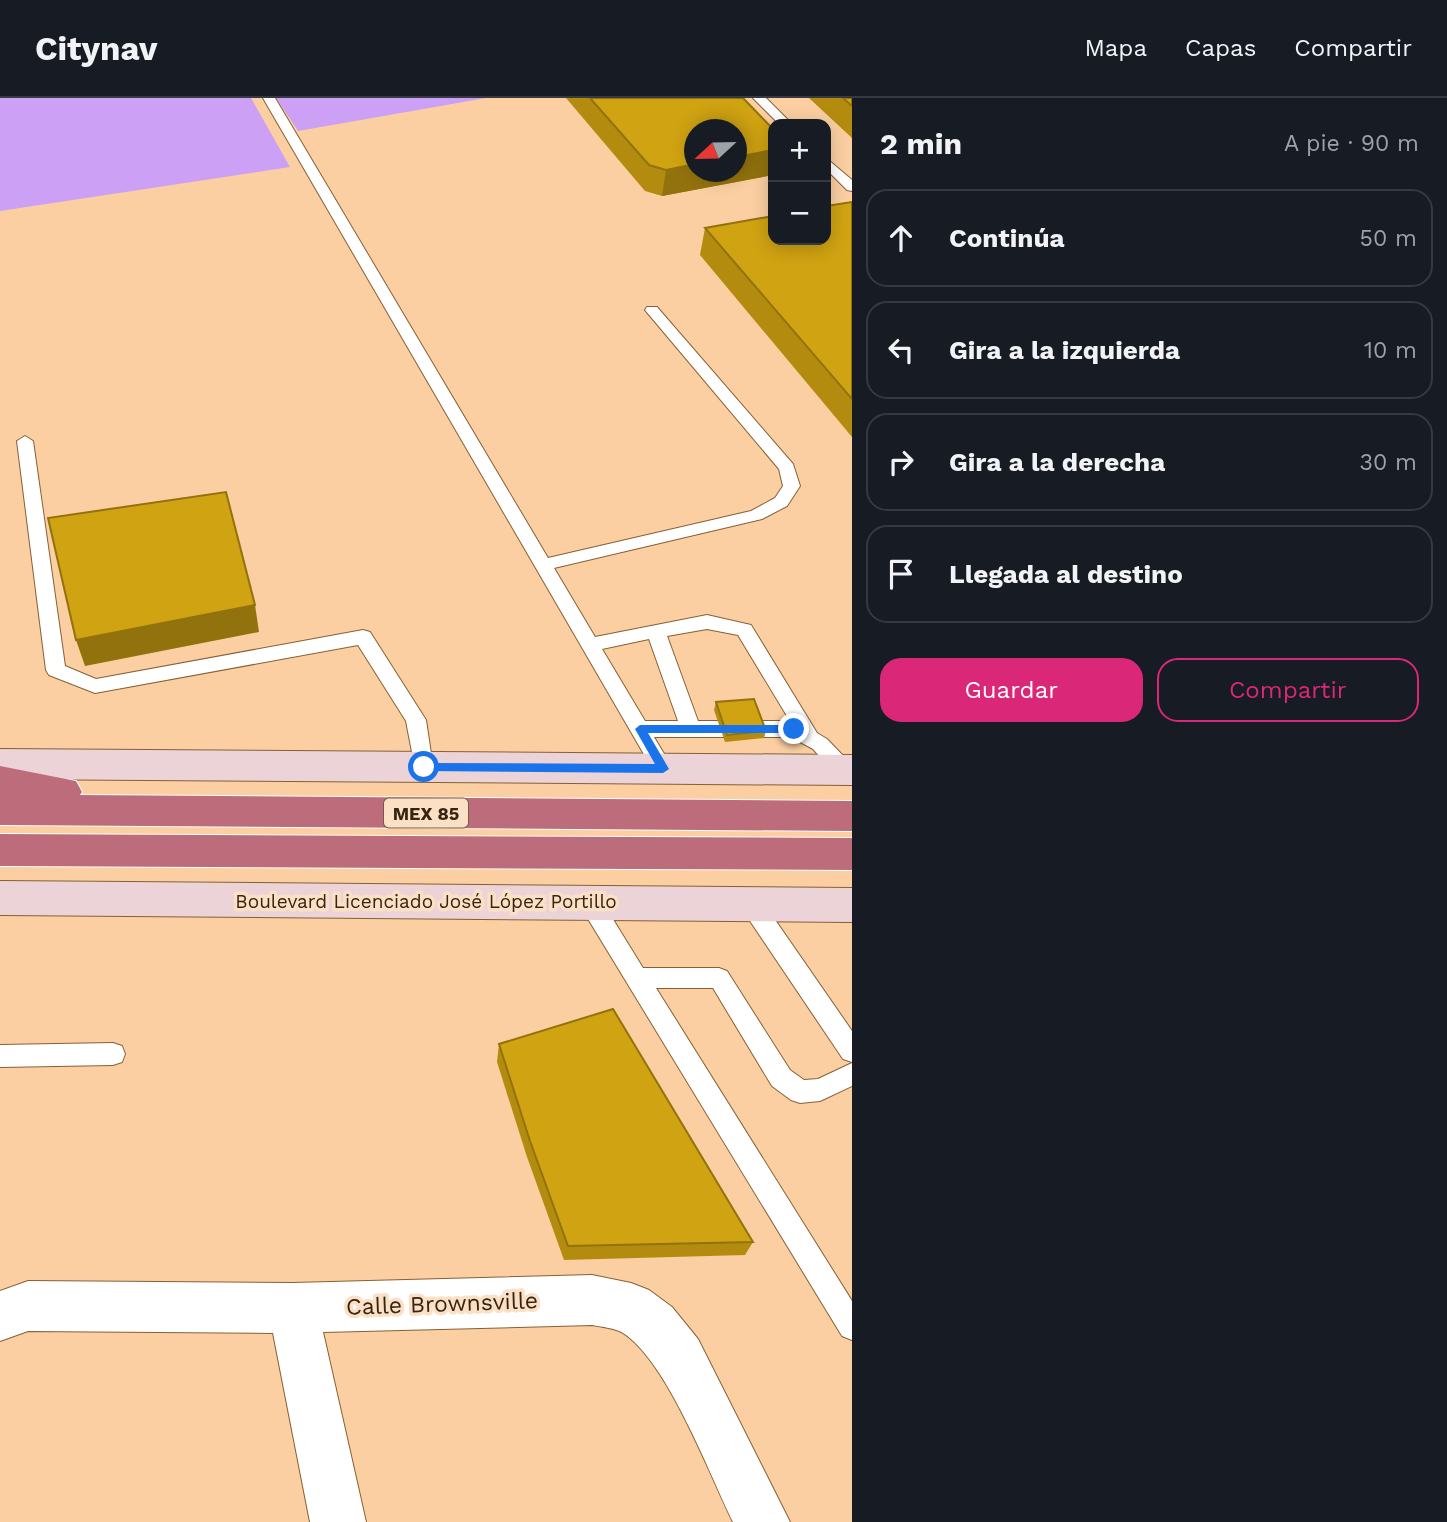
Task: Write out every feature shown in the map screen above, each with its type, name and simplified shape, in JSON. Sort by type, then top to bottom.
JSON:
[{"type":"highway","points":[[0,781],[183,811]]},
{"type":"highway","name":"MEX 85","points":[[0,810],[841,814]]},
{"type":"highway","name":"MEX 85","points":[[0,850],[852,854]]},
{"type":"street","points":[[0,764],[848,770]]},
{"type":"street","name":"Boulevard Licenciado José López Portillo","points":[[0,898],[852,905]]},
{"type":"street","name":"Calle Brownsville","points":[[0,1316],[28,1306],[293,1308],[592,1300],[631,1308],[654,1325],[680,1357],[762,1522]]},
{"type":"street","points":[[293,1308],[338,1522]]},
{"type":"lane","points":[[269,98],[663,769]]},
{"type":"lane","points":[[759,98],[781,119]]},
{"type":"lane","points":[[831,167],[852,187]]},
{"type":"lane","points":[[543,565],[755,515],[781,502],[792,486],[787,468],[652,310]]},
{"type":"lane","points":[[25,441],[56,670],[95,686],[363,637],[416,720],[424,767]]},
{"type":"lane","points":[[590,645],[707,622],[744,630],[809,736]]},
{"type":"lane","points":[[656,631],[691,729]]},
{"type":"lane","points":[[640,729],[794,729],[809,736],[848,770]]},
{"type":"lane","points":[[590,902],[852,1326]]},
{"type":"lane","points":[[752,905],[852,1051]]},
{"type":"lane","points":[[638,978],[719,978],[781,1078],[800,1092],[820,1090],[852,1074]]},
{"type":"lane","points":[[0,1056],[113,1054]]},
{"type":"shaded area","points":[[0,98],[251,98],[290,167],[0,211]]},
{"type":"shaded area","points":[[276,98],[486,98],[298,131]]},
{"type":"building","points":[[590,98],[743,98],[768,124],[768,151],[747,155],[747,119],[684,119],[684,166],[666,170],[649,165]]},
{"type":"building","points":[[843,98],[852,98],[852,106]]},
{"type":"building","points":[[852,202],[852,399],[705,228],[768,217],[768,245],[831,245],[831,205]]},
{"type":"building","points":[[226,492],[255,605],[76,640],[48,518]]},
{"type":"building","points":[[754,699],[766,731],[727,735],[716,702]]},
{"type":"building","points":[[613,1009],[753,1242],[568,1246],[499,1044]]},
{"type":"route","points":[[424,767],[663,769],[640,729],[794,729]]}]
